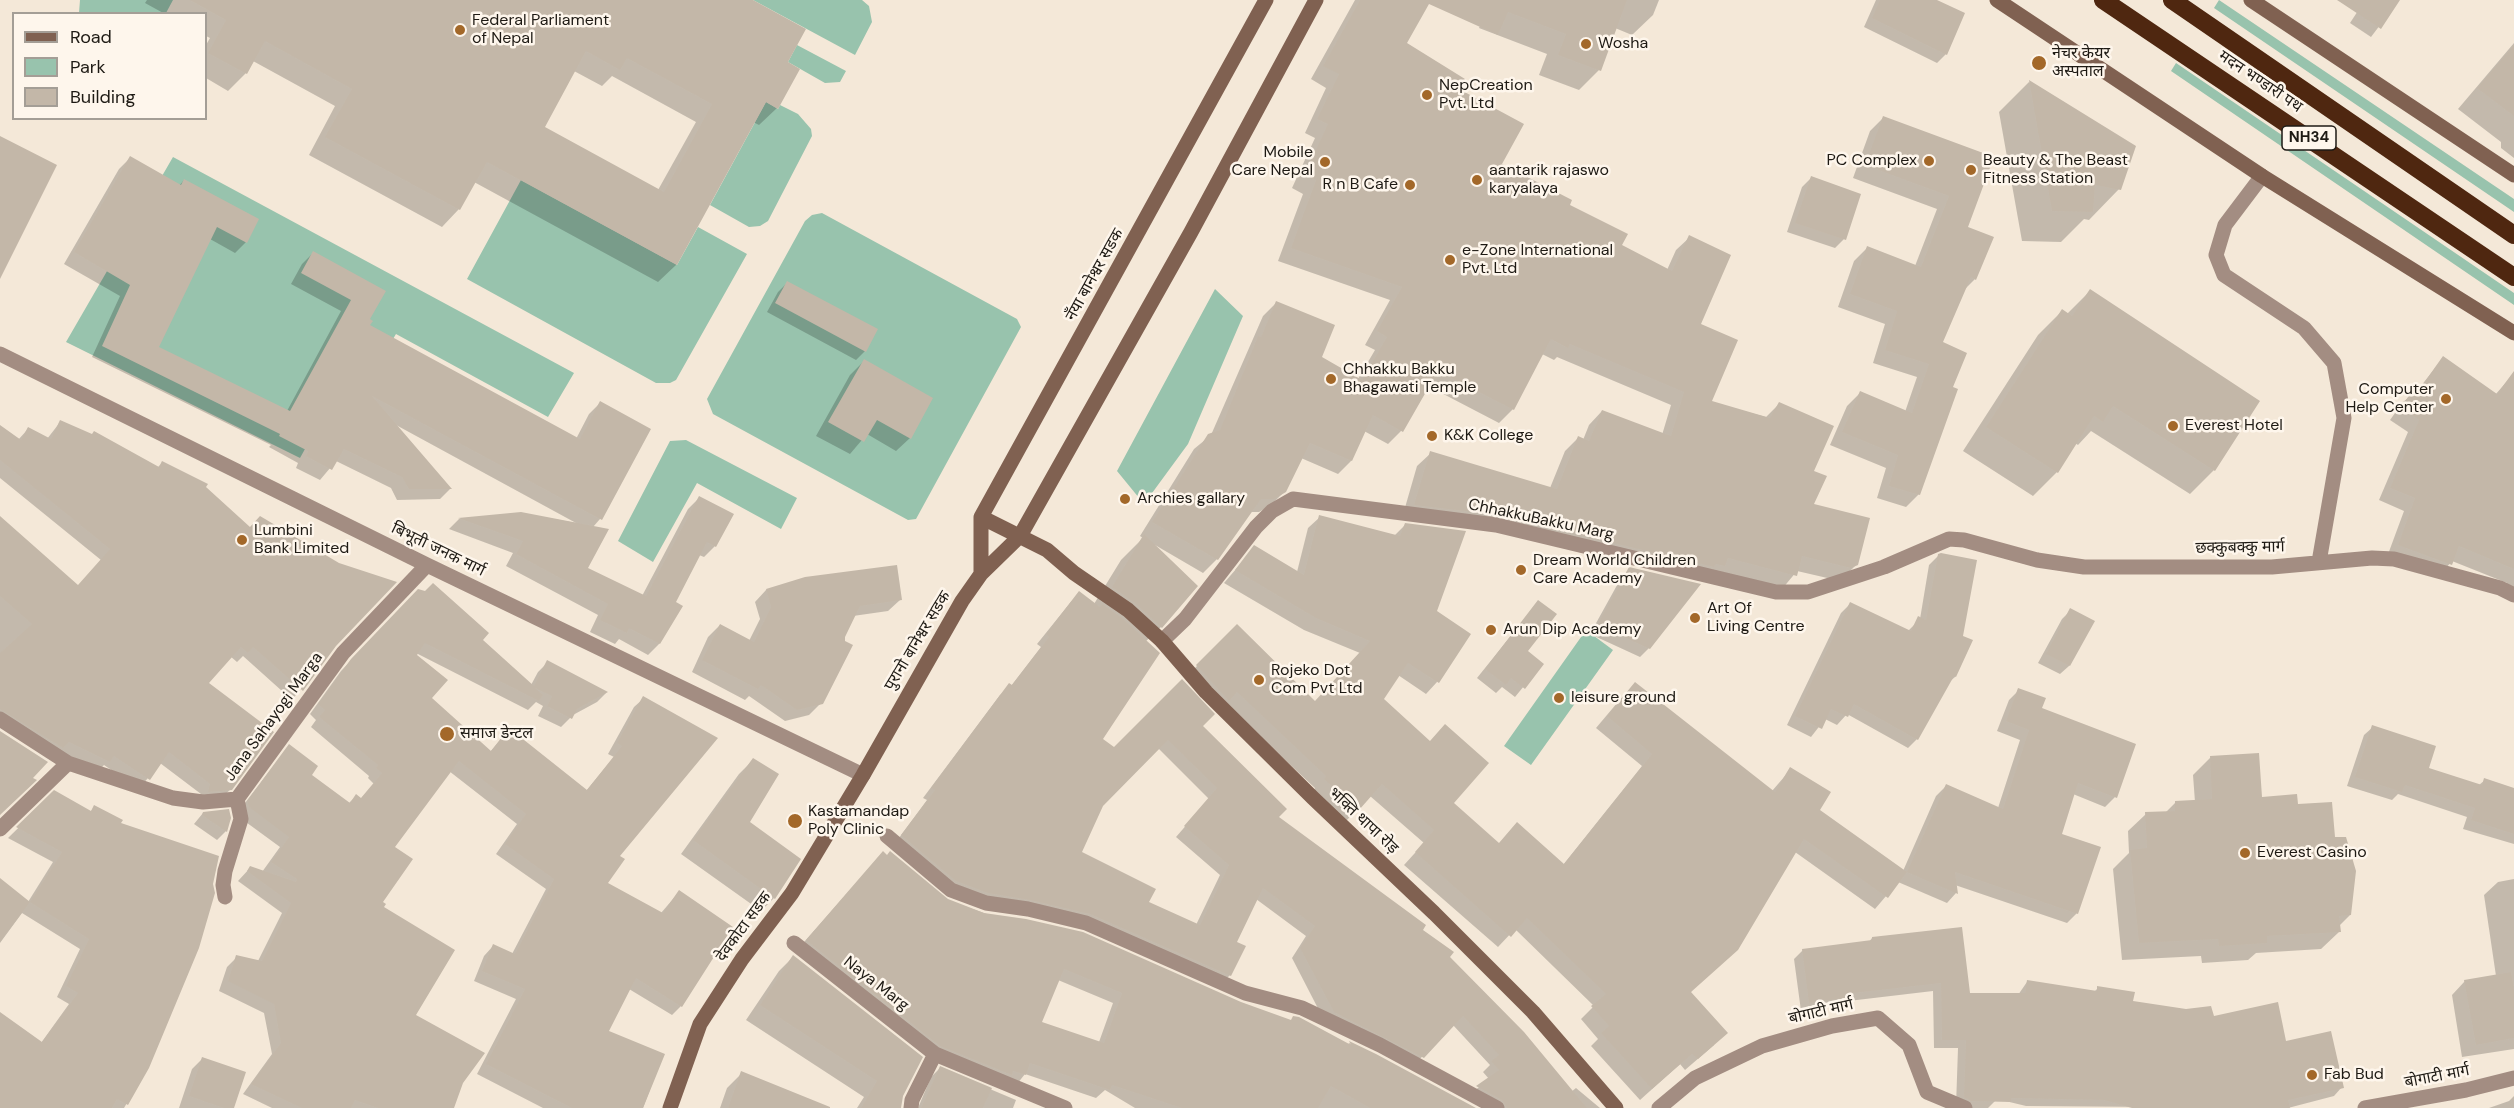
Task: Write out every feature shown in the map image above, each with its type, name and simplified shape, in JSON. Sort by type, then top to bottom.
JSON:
[{"type":"highway","name":"मदन भण्डारी पथ","points":[[2103,0],[2514,277]]},
{"type":"highway","name":"मदन भण्डारी पथ","points":[[2172,0],[2514,235]]},
{"type":"main road","name":"नँया बानेश्वर सडक","points":[[981,574],[981,517],[1266,0]]},
{"type":"main road","points":[[1020,536],[1191,232],[1316,0]]},
{"type":"main road","points":[[1997,0],[2262,176],[2514,333]]},
{"type":"main road","points":[[2251,0],[2514,176]]},
{"type":"main road","name":"भक्ति थापा रोड़","points":[[981,517],[1047,550],[1074,573],[1128,610],[1162,641],[1206,692],[1533,1012],[1616,1108]]},
{"type":"main road","name":"पुरानो बानेश्वर सडक","points":[[863,775],[956,612],[981,574],[1020,536]]},
{"type":"main road","name":"देवकोटा सडक","points":[[670,1108],[705,1016],[742,959],[792,893],[863,775]]},
{"type":"street","points":[[2262,176],[2225,225],[2216,255],[2224,275],[2304,328],[2334,363],[2344,418],[2319,562]]},
{"type":"street","name":"बिभूती जनक मार्ग","points":[[0,354],[427,566],[863,775]]},
{"type":"street","name":"ChhakkuBakku Marg","points":[[1162,641],[1185,620],[1256,527],[1272,511],[1293,499],[1496,525],[1776,592],[1808,592],[1884,567],[1949,540],[1964,540]]},
{"type":"street","name":"छक्कुबक्कु मार्ग","points":[[1964,540],[2037,560],[2084,567],[2272,567],[2372,558],[2394,559],[2500,588],[2514,595]]},
{"type":"street","name":"Jana Sahayogi Marga","points":[[0,719],[68,763],[173,798],[203,802],[237,799],[343,653],[427,566]]},
{"type":"street","points":[[0,829],[68,763]]},
{"type":"street","points":[[225,897],[223,885],[225,871],[241,819],[237,799]]},
{"type":"street","points":[[887,836],[951,890],[986,903],[1028,909],[1086,923],[1245,993],[1302,1008],[1380,1045],[1497,1108]]},
{"type":"street","name":"Naya Marg","points":[[794,943],[935,1054],[1065,1108]]},
{"type":"street","name":"बोगाटी मार्ग","points":[[1659,1108],[1695,1078],[1762,1046],[1832,1026],[1878,1018],[1909,1045],[1927,1092],[1965,1108]]},
{"type":"street","points":[[911,1108],[912,1100],[935,1054]]},
{"type":"street","name":"बोगाटी मार्ग","points":[[2365,1108],[2466,1090],[2514,1078]]},
{"type":"green space","points":[[80,0],[173,0],[167,12],[79,12]]},
{"type":"green space","points":[[753,0],[862,0],[869,6],[872,22],[855,55]]},
{"type":"green space","points":[[2219,0],[2514,199],[2514,212],[2214,8]]},
{"type":"green space","points":[[797,45],[846,71],[840,82],[825,83],[788,62]]},
{"type":"green space","points":[[2176,63],[2514,293],[2514,305],[2171,71]]},
{"type":"green space","points":[[766,102],[778,109],[780,105],[798,114],[811,129],[812,136],[768,221],[760,226],[749,227],[710,205]]},
{"type":"green space","points":[[173,157],[574,373],[548,417],[396,334],[353,406],[334,397],[300,458],[66,342]]},
{"type":"green space","points":[[521,180],[677,265],[698,227],[747,254],[676,380],[670,383],[656,383],[467,279]]},
{"type":"green space","points":[[822,213],[1017,319],[1021,327],[916,519],[908,520],[713,414],[707,399],[805,221],[812,215]]},
{"type":"green space","points":[[1215,289],[1243,316],[1188,444],[1144,504],[1117,471]]},
{"type":"green space","points":[[686,440],[797,498],[781,529],[697,483],[653,562],[618,541],[670,441]]},
{"type":"green space","name":"leisure ground","points":[[1586,630],[1613,650],[1531,765],[1504,746]]},
{"type":"building","points":[[190,0],[753,0],[806,29],[788,62],[800,69],[778,109],[766,102],[677,265],[487,162],[460,210],[325,137],[352,89],[265,41],[247,74],[208,53],[226,20]],"holes":[[[586,51],[620,70],[627,58],[712,104],[664,192],[545,127]]]},
{"type":"building","points":[[1360,0],[1627,0],[1601,71],[1558,55],[1566,34],[1508,12],[1498,35],[1429,4],[1407,43],[1465,79],[1459,89],[1524,124],[1502,164],[1572,200],[1570,205],[1628,234],[1622,245],[1672,271],[1689,235],[1731,255],[1701,324],[1738,340],[1712,401],[1770,418],[1779,402],[1834,426],[1814,471],[1827,476],[1814,504],[1870,518],[1858,565],[1851,568],[1802,556],[1797,576],[1728,558],[1725,566],[1716,564],[1714,567],[1588,537],[1476,504],[1473,512],[1414,505],[1430,451],[1557,489],[1578,436],[1589,441],[1602,410],[1671,436],[1684,392],[1570,344],[1568,348],[1551,339],[1514,410],[1438,371],[1403,432],[1373,415],[1352,461],[1310,443],[1286,492],[1274,499],[1261,499],[1218,560],[1152,522],[1208,434],[1220,430],[1258,336],[1261,337],[1276,301],[1335,325],[1322,357],[1362,380],[1387,337],[1377,331],[1402,287],[1291,248],[1316,180],[1304,175],[1328,124],[1317,119],[1339,74],[1323,66]]},
{"type":"building","points":[[1880,0],[1937,0],[1965,13],[1947,55],[1872,18]]},
{"type":"building","points":[[2337,0],[2400,0],[2381,29]]},
{"type":"building","points":[[2514,45],[2514,116],[2477,88]]},
{"type":"building","points":[[2029,80],[2136,146],[2121,190],[2095,185],[2093,212],[2052,211]]},
{"type":"building","points":[[1883,116],[1994,157],[1968,227],[1994,237],[1976,280],[1971,277],[1943,342],[1967,353],[1953,387],[1958,389],[1920,495],[1889,486],[1898,455],[1842,432],[1860,391],[1912,413],[1929,364],[1885,350],[1897,311],[1850,294],[1867,246],[1921,267],[1949,196],[1865,165]]},
{"type":"building","points":[[0,136],[57,165],[0,279]]},
{"type":"building","points":[[130,156],[181,185],[184,179],[259,219],[247,243],[217,227],[159,347],[290,411],[351,300],[301,273],[313,251],[386,291],[370,319],[373,321],[370,325],[580,439],[600,401],[651,429],[602,520],[372,396],[452,489],[409,489],[402,477],[344,449],[332,470],[306,456],[308,451],[279,436],[280,434],[102,346],[130,285],[74,252]]},
{"type":"building","points":[[1811,176],[1861,194],[1846,240],[1795,223]]},
{"type":"building","points":[[787,281],[878,329],[866,352],[775,303]]},
{"type":"building","name":"Everest Hotel","points":[[2090,289],[2260,401],[2215,471],[2113,406],[2103,422],[2094,416],[2058,473],[1986,427],[2062,309],[2072,316]]},
{"type":"building","points":[[2443,356],[2497,394],[2514,371],[2514,569],[2459,546],[2452,565],[2398,545],[2415,498],[2390,488],[2419,420],[2401,407],[2415,387],[2419,390]]},
{"type":"building","points":[[864,359],[933,398],[911,439],[877,420],[864,442],[828,422]]},
{"type":"building","points":[[60,420],[92,434],[94,431],[159,467],[162,461],[208,484],[206,487],[250,527],[260,516],[339,563],[397,582],[336,646],[303,691],[253,647],[248,653],[241,647],[209,683],[274,732],[232,790],[208,792],[210,784],[169,752],[150,780],[114,756],[110,762],[69,742],[63,748],[0,709],[0,653],[32,624],[0,596],[0,516],[78,585],[110,549],[0,460],[0,425],[21,440],[28,427],[51,439]]},
{"type":"building","points":[[699,496],[734,514],[716,547],[707,542],[676,602],[683,606],[660,644],[629,628],[627,633],[600,620],[608,604],[516,554],[523,541],[458,518],[521,512],[609,529],[588,568],[646,596]]},
{"type":"building","points":[[1319,515],[1400,536],[1405,523],[1466,531],[1437,611],[1471,634],[1439,683],[1408,663],[1384,699],[1430,741],[1445,724],[1489,763],[1454,803],[1499,843],[1517,822],[1564,864],[1652,754],[1607,716],[1635,682],[1775,792],[1790,767],[1831,792],[1820,810],[1907,872],[1888,898],[1804,839],[1738,950],[1691,992],[1728,1033],[1698,1059],[1692,1054],[1652,1089],[1601,1033],[1609,1026],[1591,1006],[1606,994],[1527,918],[1511,937],[1415,852],[1434,830],[1382,784],[1359,810],[1324,779],[1326,776],[1237,692],[1229,701],[1196,665],[1237,624],[1315,701],[1370,641],[1316,618],[1235,570],[1254,545],[1304,575]]},
{"type":"building","points":[[1144,534],[1198,586],[1162,628],[1135,603],[1112,587]]},
{"type":"building","points":[[1938,554],[1977,560],[1963,636],[1973,640],[1956,677],[1954,676],[1918,740],[1854,704],[1848,717],[1831,709],[1822,729],[1795,716],[1850,602],[1911,631],[1918,616],[1926,620]]},
{"type":"building","points":[[897,565],[902,600],[860,606],[845,637],[845,641],[853,645],[823,704],[797,710],[761,685],[758,689],[702,660],[720,624],[754,642],[771,607],[766,589],[805,577]]},
{"type":"building","points":[[1629,567],[1701,584],[1650,649],[1597,625]]},
{"type":"building","points":[[433,583],[489,633],[483,640],[534,686],[547,660],[608,692],[577,709],[572,719],[547,706],[552,696],[535,688],[543,695],[539,701],[425,643],[417,655],[448,680],[432,698],[491,751],[509,728],[587,790],[622,746],[617,743],[643,696],[718,738],[620,856],[625,859],[608,883],[663,913],[679,890],[733,927],[682,1007],[636,978],[609,1031],[665,1054],[643,1108],[572,1108],[486,1064],[525,989],[482,971],[493,944],[515,954],[554,879],[505,844],[526,814],[459,761],[395,847],[413,859],[383,902],[386,904],[384,907],[455,950],[416,1015],[485,1053],[463,1083],[454,1108],[378,1108],[355,1100],[351,1108],[302,1108],[251,1084],[281,1043],[274,1004],[228,981],[236,955],[262,961],[291,903],[247,871],[250,866],[296,882],[297,879],[271,862],[289,837],[249,807],[247,801],[289,744],[318,766],[312,775],[350,803],[356,794],[361,798],[382,773],[376,768],[378,765],[319,717],[325,710],[318,704],[351,659],[418,589],[425,591]]},
{"type":"building","points":[[1079,591],[1100,607],[1102,604],[1122,618],[1160,653],[1103,739],[1114,747],[1182,679],[1215,714],[1203,726],[1287,809],[1279,817],[1426,925],[1423,930],[1454,952],[1450,957],[1524,1032],[1587,1108],[1507,1108],[1502,1100],[1476,1086],[1499,1070],[1491,1061],[1499,1055],[1463,1016],[1424,1058],[1334,1012],[1300,948],[1315,926],[1263,888],[1237,942],[1246,946],[1231,976],[1090,914],[988,893],[956,881],[901,835],[935,790],[931,788],[1009,683],[1012,685],[1049,637],[1046,634]],"holes":[[[1168,740],[1217,788],[1184,826],[1229,865],[1200,925],[1149,902],[1156,889],[1082,852],[1103,806]]]},
{"type":"building","points":[[1538,600],[1557,614],[1528,651],[1544,664],[1525,689],[1511,678],[1506,685],[1485,669]]},
{"type":"building","points":[[2070,608],[2095,621],[2070,666],[2046,654]]},
{"type":"building","points":[[2018,688],[2046,698],[2042,708],[2136,744],[2117,798],[2078,783],[2062,834],[2101,847],[2078,914],[1955,872],[1958,894],[1907,872],[1946,784],[2003,809],[2029,730],[2006,721]]},
{"type":"building","points":[[2372,725],[2436,746],[2429,768],[2482,785],[2484,778],[2514,788],[2514,834],[2471,820],[2475,808],[2405,785],[2402,792],[2355,777]]},
{"type":"building","points":[[0,731],[48,762],[33,778],[37,780],[0,815]]},
{"type":"building","name":"Everest Casino","points":[[2259,753],[2262,797],[2297,794],[2298,804],[2332,802],[2335,837],[2346,837],[2356,871],[2351,915],[2339,916],[2341,932],[2267,936],[2267,943],[2219,946],[2218,939],[2139,943],[2130,850],[2147,848],[2145,812],[2175,811],[2175,801],[2212,799],[2210,756]]},
{"type":"building","points":[[753,758],[779,774],[750,822],[801,859],[775,899],[693,840]]},
{"type":"building","points":[[54,790],[91,811],[94,805],[123,820],[121,823],[219,856],[213,884],[215,893],[199,948],[149,1068],[128,1105],[117,1099],[112,1108],[0,1108],[0,1012],[42,1042],[78,993],[66,986],[89,939],[30,902],[62,852],[16,827]]},
{"type":"building","points":[[229,809],[231,818],[227,832],[202,815],[203,812]]},
{"type":"building","points":[[883,851],[887,855],[890,851],[948,899],[984,913],[1026,919],[1083,932],[1241,1002],[1291,1020],[1293,1016],[1299,1017],[1351,1045],[1349,1041],[1376,1054],[1476,1108],[1370,1108],[1331,1086],[1318,1108],[1182,1108],[1112,1085],[1110,1090],[1030,1063],[1026,1075],[1013,1071],[1012,1075],[940,1046],[806,940]],"holes":[[[1064,969],[1122,993],[1104,1043],[1042,1022]]]},
{"type":"building","points":[[0,878],[30,902],[0,942]]},
{"type":"building","points":[[1962,927],[1970,993],[2025,993],[2027,980],[2097,991],[2097,986],[2135,992],[2133,1001],[2186,1009],[2211,1006],[2214,1016],[2278,1002],[2286,1041],[2331,1031],[2344,1088],[2288,1100],[2290,1108],[2132,1108],[2104,1100],[2011,1098],[2011,1102],[1971,1101],[1964,1097],[1966,1040],[1942,1040],[1941,983],[1845,994],[1845,998],[1809,1003],[1802,949],[1872,940],[1872,937]]},
{"type":"building","points":[[793,955],[923,1057],[903,1096],[901,1108],[861,1108],[877,1081],[760,1005]]},
{"type":"building","points":[[2511,972],[2514,989],[2514,1038],[2476,1045],[2464,980]]},
{"type":"building","points":[[202,1057],[246,1072],[234,1108],[224,1108],[189,1096]]},
{"type":"building","points":[[940,1066],[992,1088],[983,1108],[921,1108]]},
{"type":"building","points":[[741,1071],[830,1107],[830,1108],[728,1108]]},
{"type":"place","name":"Federal Parliament of Nepal","points":[[460,30]]},
{"type":"place","name":"Wosha","points":[[1586,44]]},
{"type":"place","name":"नेचर केयर अस्पताल","points":[[2039,63]]},
{"type":"place","name":"NepCreation Pvt. Ltd","points":[[1427,95]]},
{"type":"place","name":"PC Complex","points":[[1929,161]]},
{"type":"place","name":"Mobile Care Nepal","points":[[1325,162]]},
{"type":"place","name":"Beauty & The Beast Fitness Station","points":[[1971,170]]},
{"type":"place","name":"aantarik rajaswo karyalaya","points":[[1477,180]]},
{"type":"place","name":"R n B Cafe","points":[[1410,185]]},
{"type":"place","name":"e-Zone International Pvt. Ltd","points":[[1450,260]]},
{"type":"place","name":"Chhakku Bakku Bhagawati Temple","points":[[1331,379]]},
{"type":"place","name":"Computer Help Center","points":[[2446,399]]},
{"type":"place","name":"Everest Hotel","points":[[2173,426]]},
{"type":"place","name":"K&K College","points":[[1432,436]]},
{"type":"place","name":"Archies gallary","points":[[1125,499]]},
{"type":"place","name":"Lumbini Bank Limited","points":[[242,540]]},
{"type":"place","name":"Dream World Children Care Academy","points":[[1521,570]]},
{"type":"place","name":"Art Of Living Centre","points":[[1695,618]]},
{"type":"place","name":"Arun Dip Academy","points":[[1491,630]]},
{"type":"place","name":"Rojeko Dot Com Pvt Ltd","points":[[1259,680]]},
{"type":"place","name":"leisure ground","points":[[1559,698]]},
{"type":"place","name":"समाज डेन्टल","points":[[447,734]]},
{"type":"place","name":"Kastamandap Poly Clinic","points":[[795,821]]},
{"type":"place","name":"Everest Casino","points":[[2245,853]]},
{"type":"place","name":"Fab Bud","points":[[2312,1075]]}]
